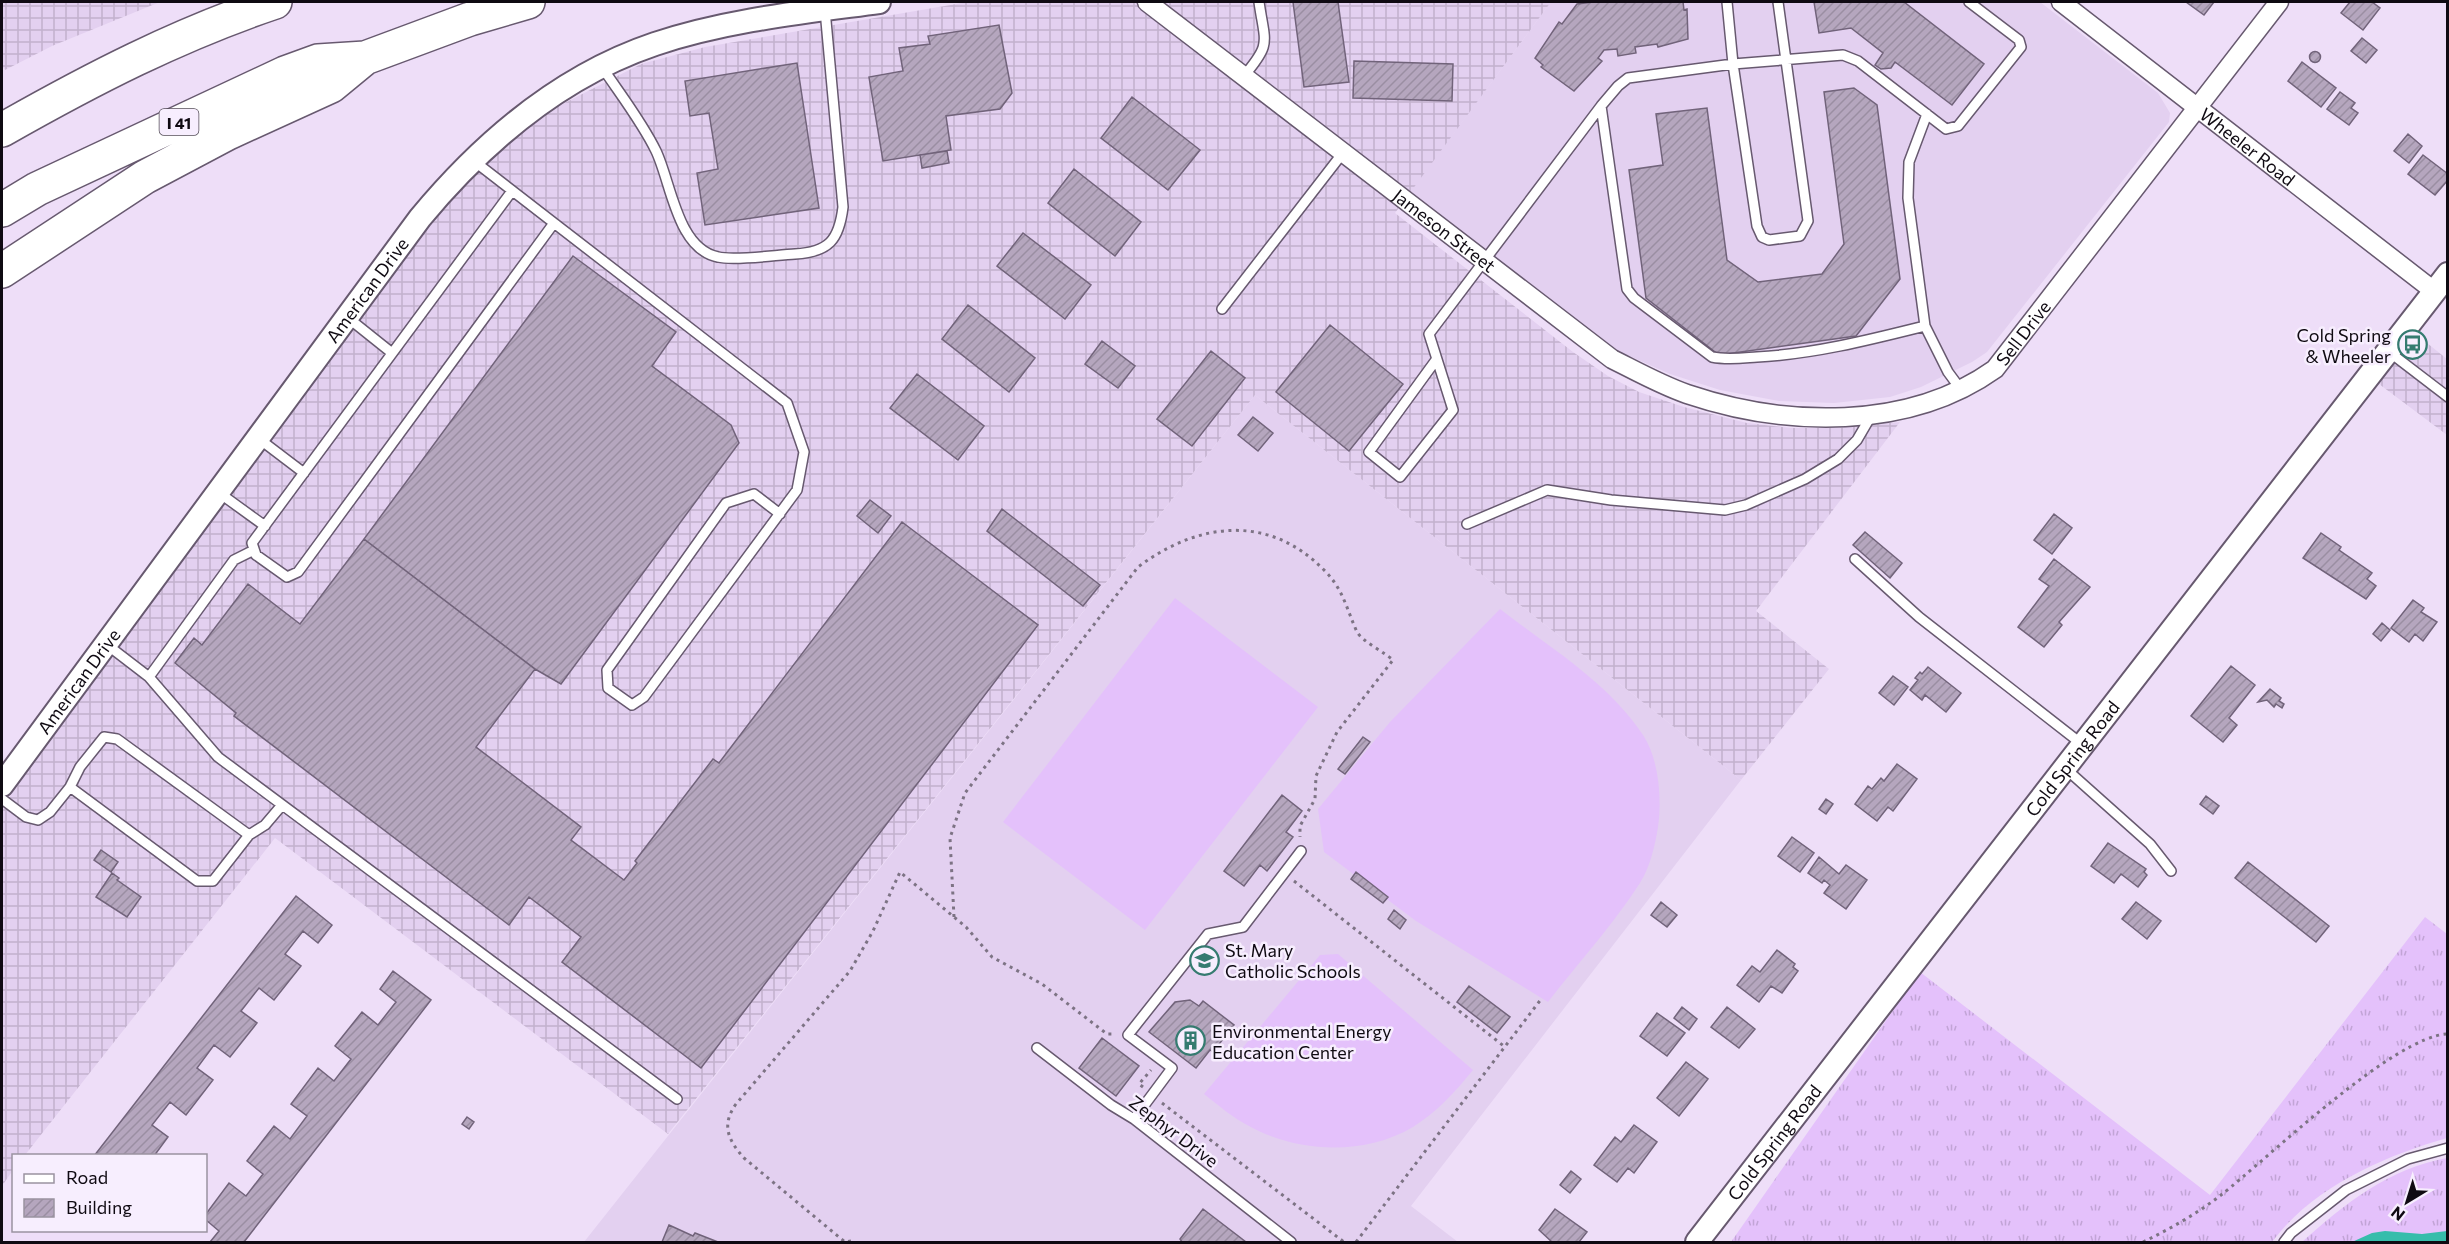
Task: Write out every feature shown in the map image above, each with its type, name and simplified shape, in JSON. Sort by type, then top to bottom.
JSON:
[{"type":"highway","points":[[2,129],[117,66],[234,16],[275,2]]},
{"type":"highway","name":"I 41","points":[[2,210],[37,189],[285,73],[318,61],[365,58],[470,20],[528,2]]},
{"type":"highway","points":[[2,271],[145,177],[228,133],[331,86],[365,58]]},
{"type":"street","name":"American Drive","points":[[2,785],[420,218],[472,160],[534,109],[602,67],[678,38],[879,2]]},
{"type":"street","name":"Jameson Street","points":[[1147,2],[1342,154],[1612,359],[1687,394],[1766,412]]},
{"type":"street","name":"Wheeler Road","points":[[2061,2],[2198,108],[2441,283]]},
{"type":"street","name":"Sell Drive","points":[[1766,412],[1808,417],[1873,414],[1918,405],[1962,391],[1995,369],[2279,2]]},
{"type":"street","name":"Cold Spring Road","points":[[1697,1242],[2441,283]]},
{"type":"lane","points":[[1243,77],[1266,46],[1259,2]]},
{"type":"lane","points":[[1727,2],[1733,64],[1757,226],[1762,237],[1769,240],[1800,236],[1808,221],[1778,2]]},
{"type":"lane","points":[[1436,360],[1369,452],[1400,477],[1453,410],[1429,334],[1601,106],[1628,78],[1733,64],[1843,55],[1858,61],[1946,129],[1958,126],[2021,47],[2019,40],[1969,2]]},
{"type":"lane","points":[[602,67],[656,151],[683,227],[697,245],[717,257],[816,253],[832,242],[841,225],[843,207],[825,10]]},
{"type":"lane","points":[[1601,106],[1627,289],[1634,298],[1712,357],[1723,359],[1786,356],[1860,343],[1924,326]]},
{"type":"lane","points":[[1928,114],[1909,162],[1908,198],[1924,326],[1948,372],[1962,391]]},
{"type":"lane","points":[[1222,309],[1342,154]]},
{"type":"lane","points":[[472,160],[787,403],[804,452],[797,490],[780,514],[644,697],[632,705],[609,688],[607,670],[726,503],[754,494],[780,514]]},
{"type":"lane","points":[[512,191],[252,543],[256,555],[287,577],[298,572],[554,223]]},
{"type":"lane","points":[[347,317],[392,353]]},
{"type":"lane","points":[[2388,351],[2448,397]]},
{"type":"lane","points":[[1467,524],[1546,490],[1611,500],[1695,508],[1725,510],[1746,505],[1805,480],[1838,459],[1857,440],[1873,414]]},
{"type":"lane","points":[[258,438],[304,473]]},
{"type":"lane","points":[[218,492],[265,526]]},
{"type":"lane","points":[[149,677],[234,560],[255,550]]},
{"type":"lane","points":[[1855,559],[1919,617],[2083,745]]},
{"type":"lane","points":[[106,644],[149,677],[207,747],[677,1099]]},
{"type":"lane","points":[[2,799],[26,816],[38,819],[50,812],[70,787],[80,767],[104,737],[117,739],[249,835]]},
{"type":"lane","points":[[2065,768],[2150,844],[2171,871]]},
{"type":"lane","points":[[70,787],[197,881],[213,881],[249,835],[265,825],[282,805]]},
{"type":"lane","points":[[1134,1119],[1172,1068],[1128,1035],[1208,934],[1243,927],[1300,851]]},
{"type":"lane","name":"Zephyr Drive","points":[[1037,1048],[1111,1105],[1134,1119],[1291,1242]]},
{"type":"lane","points":[[2284,1242],[2291,1233],[2346,1190],[2408,1159],[2448,1148]]},
{"type":"path","points":[[954,917],[950,838],[965,793],[1138,567],[1170,544],[1190,536],[1217,530],[1254,533],[1286,542],[1308,556],[1326,572],[1346,599],[1358,634],[1394,660],[1337,732],[1316,776],[1315,799],[1300,825],[1300,851]]},
{"type":"path","points":[[852,1241],[845,1242],[744,1158],[731,1144],[727,1132],[727,1119],[736,1104],[850,971],[873,931],[900,872],[954,917],[1001,963],[1041,984],[1107,1034],[1128,1035]]},
{"type":"path","points":[[1283,873],[1505,1047]]},
{"type":"path","points":[[1356,1242],[1542,998]]},
{"type":"path","points":[[2143,1242],[2219,1197],[2387,1061],[2421,1040],[2448,1034]]},
{"type":"path","points":[[1170,1109],[1344,1242]]},
{"type":"shaded area","points":[[2,2],[160,2],[52,46],[5,70],[2,66]]},
{"type":"shaded area","points":[[968,2],[1551,2],[1395,213],[1573,352],[1608,376],[1639,392],[1684,407],[1747,423],[1791,428],[1839,428],[1900,422],[1756,611],[1829,669],[1741,780],[1255,395],[668,1134],[275,838],[26,1154],[12,1154],[12,1171],[2,1186],[2,807],[452,194],[545,113],[641,64],[705,47]]},
{"type":"shaded area","points":[[1551,2],[2040,2],[2158,93],[2170,113],[2169,122],[1987,352],[1972,362],[1921,387],[1890,397],[1834,403],[1779,401],[1720,390],[1670,374],[1618,351],[1409,193]]},
{"type":"shaded area","points":[[2412,331],[2447,359],[2447,435],[2375,381]]},
{"type":"shaded area","name":"St. Mary Catholic Schools","points":[[1255,395],[1741,780],[1411,1206],[1458,1242],[584,1242]]},
{"type":"shaded area","points":[[2385,1231],[2422,1234],[2447,1231],[2447,1242],[2352,1242],[2372,1233]]},
{"type":"green space","points":[[1175,598],[1318,707],[1145,930],[1003,822]]},
{"type":"green space","points":[[1500,609],[1577,666],[1613,698],[1643,735],[1653,756],[1658,780],[1660,804],[1658,827],[1652,856],[1644,877],[1619,913],[1548,1002],[1416,921],[1324,852],[1318,809],[1390,722]]},
{"type":"green space","points":[[2425,917],[2447,934],[2447,1138],[2399,1154],[2351,1176],[2308,1205],[2272,1242],[1731,1242],[1920,972],[2210,1195]]},
{"type":"green space","points":[[1338,954],[1473,1070],[1430,1115],[1394,1136],[1352,1147],[1331,1148],[1288,1142],[1243,1123],[1204,1094],[1320,955]]},
{"type":"green space","points":[[2447,1158],[2447,1242],[2302,1242],[2351,1201],[2387,1179],[2426,1163]]},
{"type":"building","points":[[1293,2],[1338,2],[1349,82],[1304,87]]},
{"type":"building","points":[[1683,2],[1684,10],[1687,9],[1688,39],[1658,47],[1657,44],[1635,47],[1636,53],[1618,56],[1617,49],[1604,50],[1598,58],[1602,61],[1574,91],[1541,67],[1543,65],[1535,58],[1559,22],[1562,24],[1577,4]]},
{"type":"building","points":[[1814,2],[1904,2],[1984,64],[1952,105],[1895,62],[1891,68],[1881,69],[1875,65],[1883,53],[1851,28],[1819,33]]},
{"type":"building","points":[[2186,2],[2214,2],[2204,15]]},
{"type":"building","points":[[2350,2],[2372,2],[2380,8],[2363,30],[2341,13]]},
{"type":"building","points":[[999,25],[1012,93],[1000,109],[946,116],[951,150],[883,161],[869,77],[903,71],[899,48],[930,44],[928,36]]},
{"type":"building","points":[[2362,38],[2377,50],[2366,63],[2351,51]]},
{"type":"building","points":[[2315,51],[2321,57],[2315,63],[2309,57]]},
{"type":"building","points":[[1354,61],[1453,64],[1452,101],[1353,98]]},
{"type":"building","points":[[2302,62],[2336,88],[2321,107],[2288,81]]},
{"type":"building","points":[[797,63],[819,208],[705,225],[697,173],[718,169],[709,113],[690,116],[685,81]]},
{"type":"building","points":[[1854,88],[1877,105],[1900,279],[1856,336],[1719,355],[1646,298],[1629,170],[1663,165],[1656,114],[1707,108],[1727,260],[1758,282],[1822,274],[1844,244],[1824,92]]},
{"type":"building","points":[[2340,92],[2355,103],[2351,108],[2358,113],[2349,125],[2327,109]]},
{"type":"building","points":[[1132,97],[1200,150],[1168,190],[1101,138]]},
{"type":"building","points":[[2408,134],[2422,146],[2409,163],[2394,151]]},
{"type":"building","points":[[947,151],[949,163],[922,168],[920,155]]},
{"type":"building","points":[[2423,155],[2448,174],[2448,180],[2435,195],[2408,174]]},
{"type":"building","points":[[1074,169],[1141,222],[1115,256],[1048,203]]},
{"type":"building","points":[[1023,233],[1091,285],[1065,319],[997,266]]},
{"type":"building","points":[[573,256],[676,332],[652,366],[731,425],[739,443],[561,684],[535,669],[364,539]]},
{"type":"building","points":[[968,305],[1035,358],[1009,392],[942,339]]},
{"type":"building","points":[[1330,325],[1403,384],[1349,451],[1276,392]]},
{"type":"building","points":[[1102,341],[1135,366],[1118,388],[1085,364]]},
{"type":"building","points":[[1211,351],[1245,378],[1192,446],[1157,419]]},
{"type":"building","points":[[917,374],[984,426],[958,460],[890,408]]},
{"type":"building","points":[[1253,417],[1273,433],[1258,451],[1238,435]]},
{"type":"building","points":[[870,500],[891,516],[878,533],[857,516]]},
{"type":"building","points":[[1002,509],[1100,585],[1083,606],[987,531]]},
{"type":"building","points":[[2054,514],[2072,528],[2052,554],[2034,540]]},
{"type":"building","points":[[902,522],[1038,625],[701,1068],[562,962],[581,937],[529,897],[509,925],[234,716],[236,713],[175,663],[194,638],[202,645],[248,584],[300,624],[364,539],[535,669],[476,747],[581,827],[571,840],[624,880],[637,863],[635,861],[713,759],[719,763]]},
{"type":"building","points":[[1865,532],[1902,563],[1890,578],[1853,545]]},
{"type":"building","points":[[2321,533],[2341,547],[2339,550],[2372,573],[2367,579],[2376,586],[2366,599],[2303,558]]},
{"type":"building","points":[[2054,559],[2090,587],[2059,622],[2062,625],[2044,647],[2018,627],[2049,586],[2039,579]]},
{"type":"building","points":[[2413,600],[2424,608],[2421,612],[2437,622],[2423,641],[2415,634],[2409,642],[2391,628]]},
{"type":"building","points":[[2382,623],[2390,630],[2381,641],[2373,634]]},
{"type":"building","points":[[2231,666],[2255,685],[2229,718],[2237,725],[2223,742],[2191,716]]},
{"type":"building","points":[[1928,667],[1961,693],[1946,712],[1925,695],[1922,700],[1910,690],[1918,680],[1915,678]]},
{"type":"building","points":[[1893,676],[1908,687],[1894,705],[1879,693]]},
{"type":"building","points":[[2270,689],[2281,698],[2279,701],[2284,704],[2282,708],[2276,704],[2274,707],[2267,700],[2258,702]]},
{"type":"building","points":[[1363,737],[1370,742],[1345,774],[1338,769]]},
{"type":"building","points":[[1897,764],[1917,779],[1893,811],[1888,807],[1877,821],[1855,804],[1868,786],[1872,789],[1881,778],[1884,781]]},
{"type":"building","points":[[1282,795],[1302,811],[1286,832],[1293,837],[1267,871],[1260,865],[1244,886],[1224,871]]},
{"type":"building","points":[[2206,796],[2219,806],[2213,814],[2200,804]]},
{"type":"building","points":[[1826,799],[1833,804],[1826,814],[1819,809]]},
{"type":"building","points":[[1792,837],[1814,853],[1800,872],[1778,856]]},
{"type":"building","points":[[2108,843],[2146,869],[2144,872],[2147,875],[2138,887],[2121,874],[2114,883],[2091,866]]},
{"type":"building","points":[[101,850],[118,862],[111,872],[94,860]]},
{"type":"building","points":[[1819,857],[1839,874],[1846,865],[1867,880],[1846,909],[1824,893],[1830,885],[1824,880],[1822,883],[1808,873]]},
{"type":"building","points":[[2248,862],[2329,926],[2316,942],[2235,878]]},
{"type":"building","points":[[1356,872],[1388,897],[1383,903],[1351,879]]},
{"type":"building","points":[[112,873],[119,878],[117,880],[141,897],[127,917],[96,897]]},
{"type":"building","points":[[296,896],[332,925],[318,943],[303,931],[285,954],[301,966],[274,1000],[259,988],[241,1011],[257,1023],[230,1057],[214,1045],[197,1068],[213,1080],[186,1115],[170,1102],[152,1125],[168,1137],[155,1154],[96,1154]]},
{"type":"building","points":[[1661,902],[1677,915],[1667,927],[1651,915]]},
{"type":"building","points":[[2136,902],[2161,921],[2147,939],[2122,919]]},
{"type":"building","points":[[1394,910],[1406,920],[1400,929],[1388,919]]},
{"type":"building","points":[[1777,950],[1795,964],[1793,967],[1798,971],[1782,993],[1771,986],[1759,1002],[1737,985],[1752,966],[1760,972]]},
{"type":"building","points":[[393,971],[431,1000],[244,1242],[210,1242],[219,1231],[207,1221],[207,1213],[229,1183],[246,1196],[263,1174],[247,1161],[274,1126],[290,1139],[307,1116],[291,1104],[318,1068],[334,1081],[351,1059],[335,1046],[362,1012],[378,1025],[396,1002],[380,989]]},
{"type":"building","points":[[1469,986],[1510,1017],[1497,1033],[1457,1002]]},
{"type":"building","name":"Environmental Energy Education Center","points":[[1190,1000],[1199,1006],[1203,1001],[1234,1025],[1213,1052],[1210,1050],[1196,1068],[1149,1032],[1175,1002]]},
{"type":"building","points":[[1682,1007],[1697,1019],[1689,1030],[1674,1018]]},
{"type":"building","points":[[1727,1007],[1755,1029],[1739,1048],[1711,1027]]},
{"type":"building","points":[[1657,1013],[1685,1033],[1667,1056],[1640,1036]]},
{"type":"building","points":[[1102,1038],[1139,1066],[1116,1096],[1079,1068]]},
{"type":"building","points":[[1686,1062],[1708,1079],[1679,1116],[1657,1098]]},
{"type":"building","points":[[467,1117],[474,1122],[469,1129],[462,1124]]},
{"type":"building","points":[[1634,1125],[1657,1142],[1634,1173],[1628,1168],[1617,1182],[1594,1165],[1615,1137],[1621,1142]]},
{"type":"building","points":[[1571,1171],[1581,1179],[1570,1193],[1560,1185]]},
{"type":"building","points":[[1203,1209],[1246,1242],[1182,1242],[1180,1239]]},
{"type":"building","points":[[1555,1209],[1587,1232],[1579,1242],[1552,1242],[1539,1230]]},
{"type":"building","points":[[669,1225],[693,1236],[695,1233],[718,1242],[662,1242]]},
{"type":"place","name":"Cold Spring & Wheeler","points":[[2412,345]]},
{"type":"place","name":"St. Mary Catholic Schools","points":[[1204,960]]},
{"type":"place","name":"Environmental Energy Education Center","points":[[1191,1041]]}]
